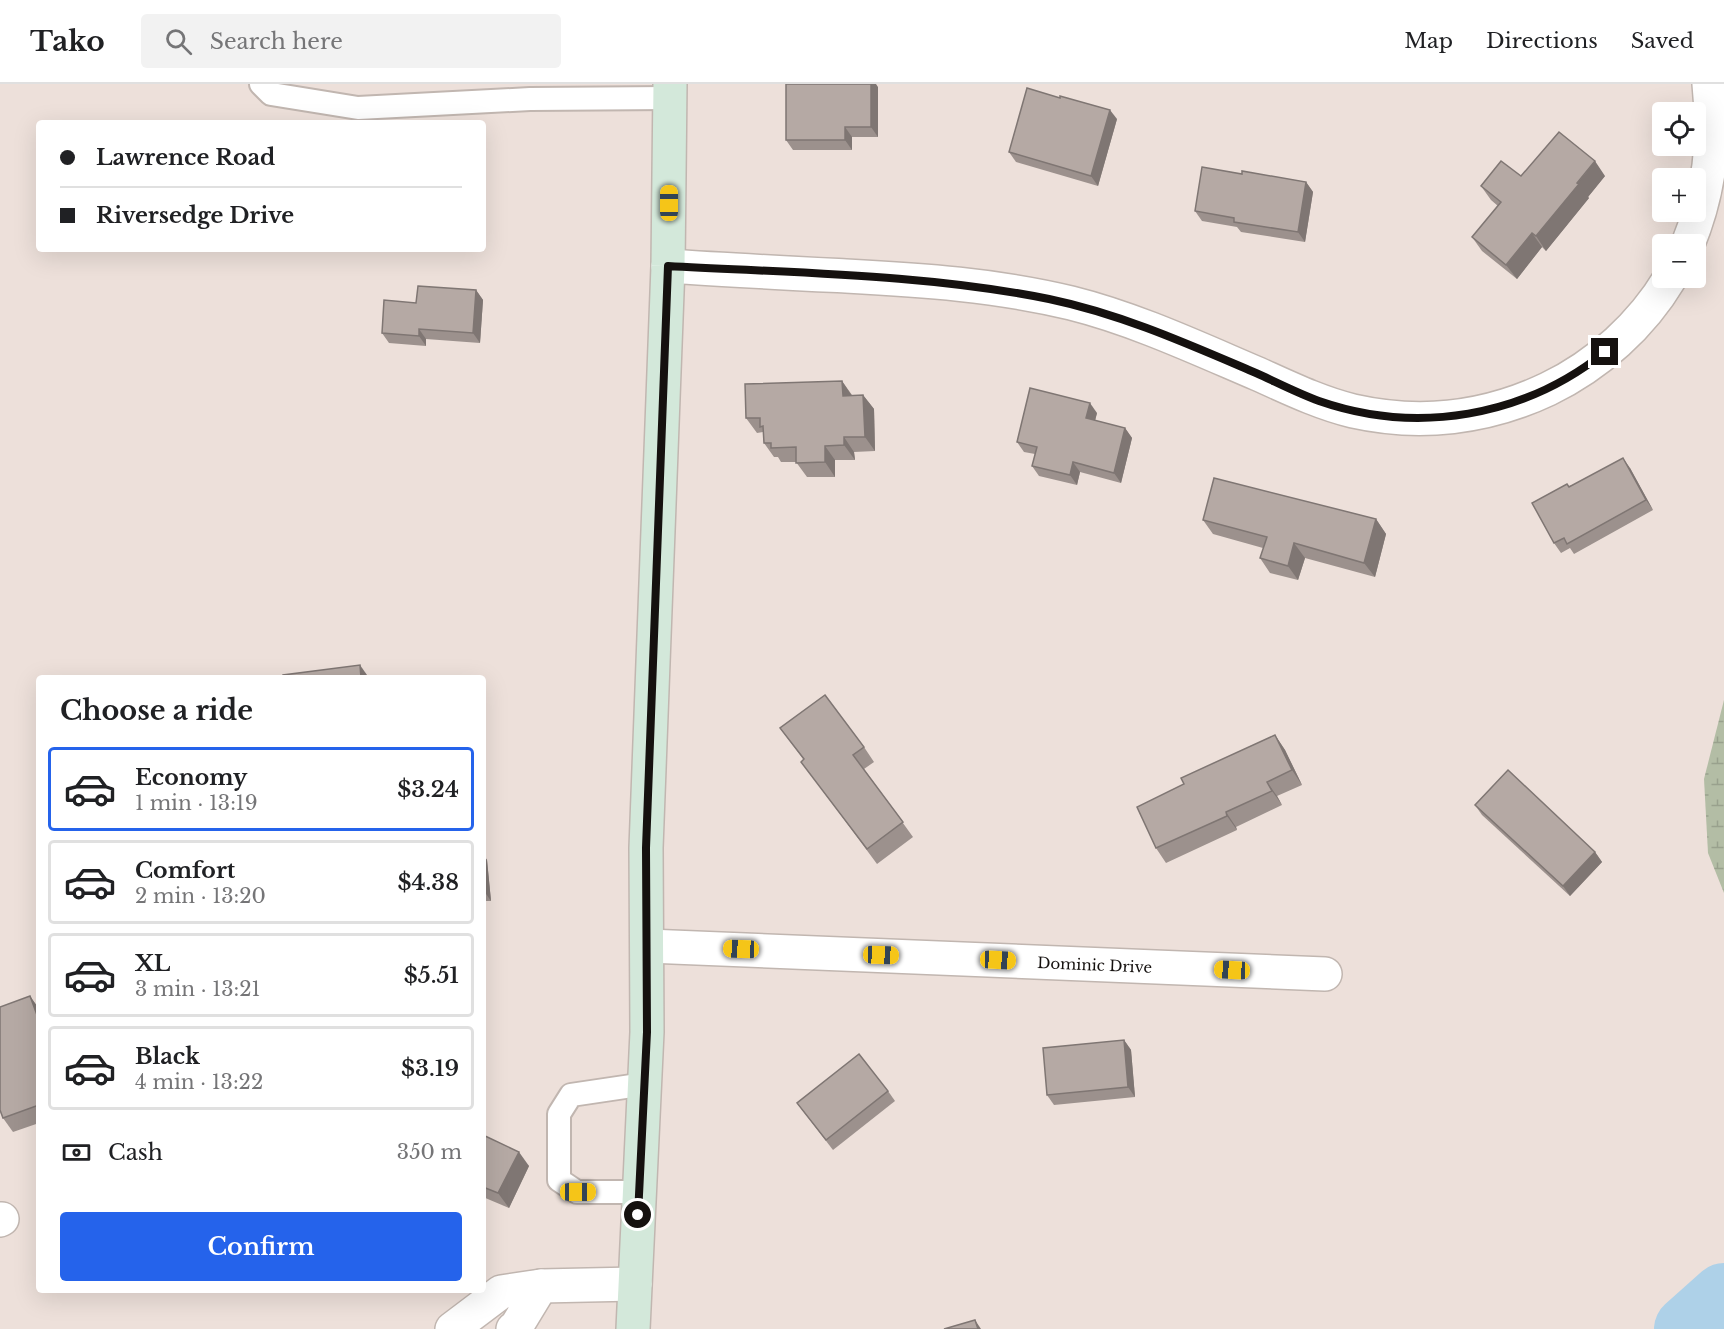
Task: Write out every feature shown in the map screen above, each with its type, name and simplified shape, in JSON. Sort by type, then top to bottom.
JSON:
[{"type":"street","points":[[1692,234],[1706,189],[1712,153],[1709,84]]},
{"type":"street","points":[[633,1329],[647,1032],[646,848],[668,266],[670,91]]},
{"type":"street","points":[[668,266],[921,281],[1027,294],[1113,316],[1190,345],[1318,401],[1353,411],[1388,417],[1424,419],[1460,416],[1494,409],[1529,398],[1561,382],[1591,363],[1619,341],[1644,315],[1663,288]]},
{"type":"street","name":"Dominic Drive","points":[[648,945],[1325,974]]},
{"type":"street","points":[[452,1329],[501,1292],[541,1286],[635,1284]]},
{"type":"street","points":[[513,1329],[541,1286]]},
{"type":"lane","points":[[261,84],[272,94],[358,108],[670,91]]},
{"type":"lane","points":[[639,1192],[578,1192],[559,1180],[559,1114],[571,1095],[645,1084]]},
{"type":"green space","points":[[1724,700],[1724,893],[1708,853],[1704,779]]},
{"type":"building","points":[[786,84],[871,84],[871,127],[845,127],[845,140],[786,140]]},
{"type":"building","points":[[1027,88],[1110,110],[1091,176],[1009,152]]},
{"type":"building","points":[[1559,132],[1595,161],[1536,236],[1532,233],[1506,265],[1472,237],[1501,202],[1481,186],[1501,161],[1521,176]]},
{"type":"building","points":[[1202,167],[1306,182],[1298,232],[1234,222],[1234,218],[1195,211]]},
{"type":"building","points":[[418,286],[476,290],[473,333],[419,329],[419,336],[382,333],[384,300],[416,303]]},
{"type":"building","points":[[842,381],[843,396],[863,395],[865,437],[844,437],[844,445],[825,446],[825,462],[796,463],[796,447],[771,448],[771,443],[764,443],[760,418],[746,418],[745,384]]},
{"type":"building","points":[[1030,388],[1090,403],[1086,418],[1125,428],[1114,473],[1073,462],[1070,475],[1032,466],[1037,447],[1017,442]]},
{"type":"building","points":[[1623,458],[1646,500],[1567,544],[1564,538],[1554,543],[1532,503],[1567,484],[1569,487]]},
{"type":"building","points":[[1214,478],[1376,519],[1364,563],[1294,543],[1288,566],[1260,558],[1267,537],[1203,520]]},
{"type":"building","points":[[360,665],[361,675],[283,675]]},
{"type":"building","points":[[825,695],[864,747],[853,755],[903,822],[867,849],[801,762],[804,759],[780,728]]},
{"type":"building","points":[[1275,735],[1292,770],[1267,782],[1272,791],[1226,812],[1227,816],[1156,848],[1137,807],[1184,784],[1181,778]]},
{"type":"building","points":[[1508,770],[1595,852],[1563,886],[1475,805]]},
{"type":"building","points":[[30,996],[36,1012],[36,1106],[3,1118],[0,1110],[0,1007]]},
{"type":"building","points":[[1124,1040],[1128,1087],[1047,1095],[1043,1048]]},
{"type":"building","points":[[859,1054],[888,1091],[826,1140],[797,1103]]},
{"type":"building","points":[[486,1136],[519,1152],[498,1193],[486,1188]]},
{"type":"building","points":[[975,1320],[978,1329],[944,1329]]},
{"type":"waterway","points":[[1687,1329],[1724,1296]]},
{"type":"route","points":[[638,1215],[647,1032],[646,848],[668,266],[921,281],[1027,294],[1113,316],[1190,345],[1318,401],[1353,411],[1388,417],[1424,419],[1460,416],[1494,409],[1529,398],[1561,382],[1605,352]]}]
